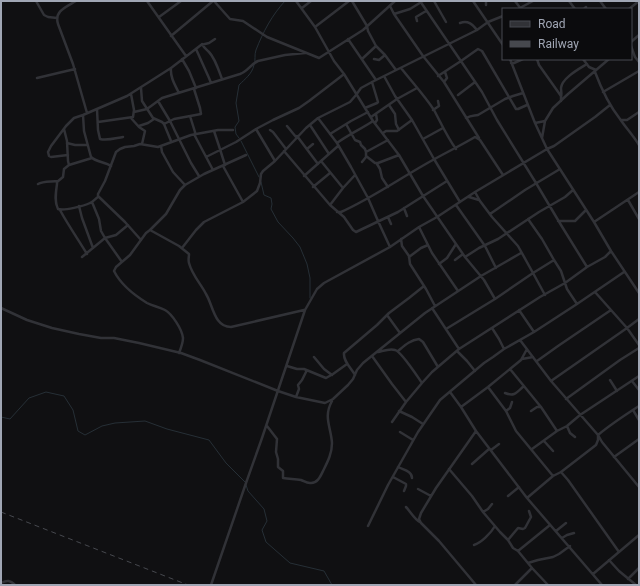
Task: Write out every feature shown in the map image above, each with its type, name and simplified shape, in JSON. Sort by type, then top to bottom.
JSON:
[{"type":"street","points":[[36,1],[44,15],[57,18]]},
{"type":"street","points":[[76,1],[59,12],[57,18],[75,70],[87,113]]},
{"type":"street","points":[[147,1],[186,56]]},
{"type":"street","points":[[159,18],[181,1]]},
{"type":"street","points":[[171,36],[214,1],[230,19],[243,22],[267,37],[319,58],[367,26],[395,1]]},
{"type":"street","points":[[296,1],[315,27],[334,61],[344,74],[374,122],[399,155],[437,217],[464,256],[481,276],[495,298]]},
{"type":"street","points":[[302,8],[311,1]]},
{"type":"street","points":[[315,27],[349,1]]},
{"type":"street","points":[[352,1],[367,26],[376,46],[396,70]]},
{"type":"street","points":[[394,14],[410,9],[421,1],[426,12],[450,43],[491,107],[549,206],[587,267]]},
{"type":"street","points":[[434,1],[446,22]]},
{"type":"street","points":[[473,1],[502,43]]},
{"type":"street","points":[[522,8],[533,1]]},
{"type":"street","points":[[630,8],[639,1]]},
{"type":"street","points":[[390,6],[423,56],[444,82],[503,175]]},
{"type":"street","points":[[417,21],[416,17],[426,12]]},
{"type":"street","points":[[182,248],[204,222],[243,202],[257,191],[262,172],[265,168],[275,161],[297,137],[318,118],[350,102],[361,88],[477,30],[488,22],[502,16]]},
{"type":"street","points":[[460,23],[469,22],[477,30]]},
{"type":"street","points":[[68,155],[51,157],[48,154],[51,146],[74,117],[83,115],[131,94],[171,68],[202,44],[209,43],[215,39]]},
{"type":"street","points":[[348,39],[376,80]]},
{"type":"street","points":[[202,44],[205,49],[209,51],[216,62],[222,79]]},
{"type":"street","points":[[362,59],[376,46]]},
{"type":"street","points":[[632,48],[639,62]]},
{"type":"street","points":[[196,49],[211,83]]},
{"type":"street","points":[[438,76],[476,49],[480,49],[517,109],[527,105]]},
{"type":"street","points":[[134,112],[147,109],[162,98],[245,72],[258,61],[306,52]]},
{"type":"street","points":[[374,59],[379,60],[385,55]]},
{"type":"street","points":[[164,124],[174,119],[201,113],[195,88],[182,59]]},
{"type":"street","points":[[510,60],[527,105],[547,148],[624,272],[639,293]]},
{"type":"street","points":[[511,63],[521,60]]},
{"type":"street","points":[[537,60],[562,98]]},
{"type":"street","points":[[584,60],[589,67],[595,71],[610,105],[620,120],[634,136],[639,145]]},
{"type":"street","points":[[542,138],[545,122],[553,108],[562,98],[606,60]]},
{"type":"street","points":[[562,98],[561,86],[564,81],[587,64]]},
{"type":"street","points":[[171,68],[172,78],[179,93]]},
{"type":"street","points":[[401,68],[433,110],[456,149]]},
{"type":"street","points":[[37,78],[75,70]]},
{"type":"street","points":[[603,92],[639,71]]},
{"type":"street","points":[[444,82],[447,78],[445,72]]},
{"type":"street","points":[[206,157],[236,142],[256,128],[304,105],[344,74]]},
{"type":"street","points":[[384,76],[397,99],[412,120],[460,202]]},
{"type":"street","points":[[365,108],[378,102],[372,82]]},
{"type":"street","points":[[458,95],[475,82]]},
{"type":"street","points":[[141,87],[142,100],[154,118],[164,124],[171,142]]},
{"type":"street","points":[[352,88],[361,88]]},
{"type":"street","points":[[371,117],[397,99],[417,88]]},
{"type":"street","points":[[466,118],[471,115],[478,115],[502,100],[523,93]]},
{"type":"street","points":[[98,122],[133,117],[134,112],[131,94]]},
{"type":"street","points":[[158,101],[199,176]]},
{"type":"street","points":[[433,110],[439,106],[438,101]]},
{"type":"street","points":[[390,105],[395,114],[396,124],[399,130]]},
{"type":"street","points":[[211,585],[305,310],[315,291],[321,286],[390,247],[419,227],[547,148],[554,146],[610,105]]},
{"type":"street","points":[[97,109],[98,130],[101,140],[123,137]]},
{"type":"street","points":[[330,134],[368,112]]},
{"type":"street","points":[[620,120],[627,120],[639,112]]},
{"type":"street","points":[[304,176],[351,134],[374,122],[377,119],[376,114]]},
{"type":"street","points":[[83,115],[84,131],[92,158]]},
{"type":"street","points":[[190,116],[196,132],[196,137],[213,170]]},
{"type":"street","points":[[131,117],[145,131],[142,144]]},
{"type":"street","points":[[139,126],[148,123],[154,118]]},
{"type":"street","points":[[318,118],[338,145],[355,174],[368,198],[390,247]]},
{"type":"street","points":[[383,133],[386,131],[394,132],[399,130],[412,120]]},
{"type":"street","points":[[535,123],[545,122]]},
{"type":"street","points":[[346,124],[355,140],[364,148],[366,154],[377,163],[382,178],[388,186]]},
{"type":"street","points":[[310,125],[329,154]]},
{"type":"street","points":[[287,126],[318,164]]},
{"type":"street","points":[[256,128],[275,161]]},
{"type":"street","points":[[423,139],[443,128]]},
{"type":"street","points":[[64,129],[69,165]]},
{"type":"street","points":[[59,210],[69,209],[92,202],[98,196],[115,154],[118,150],[124,147],[142,144],[158,147],[195,134],[233,130]]},
{"type":"street","points":[[270,130],[313,187],[337,212],[346,218],[353,230],[356,232],[388,217],[447,181]]},
{"type":"street","points":[[214,131],[224,165],[243,202]]},
{"type":"street","points":[[337,212],[347,209],[368,198],[434,159],[456,149],[475,137],[476,133]]},
{"type":"street","points":[[475,137],[480,140]]},
{"type":"street","points":[[362,162],[366,158],[366,154],[388,140]]},
{"type":"street","points":[[67,143],[87,145]]},
{"type":"street","points":[[307,149],[313,144]]},
{"type":"street","points":[[161,146],[162,152],[173,172],[185,185]]},
{"type":"street","points":[[179,353],[183,339],[181,330],[176,323],[166,311],[148,304],[127,288],[114,271],[116,267],[130,255],[146,233],[166,214],[185,185],[199,176],[246,155]]},
{"type":"street","points":[[377,163],[399,155]]},
{"type":"street","points":[[38,184],[42,182],[58,181],[63,177],[64,169],[69,165],[92,158],[105,162],[111,166]]},
{"type":"street","points":[[321,161],[343,188]]},
{"type":"street","points":[[490,214],[536,183],[560,169]]},
{"type":"street","points":[[313,187],[330,173]]},
{"type":"street","points":[[330,205],[355,174]]},
{"type":"street","points":[[58,181],[56,184],[56,206],[87,254]]},
{"type":"street","points":[[455,260],[498,239],[565,197],[573,190]]},
{"type":"street","points":[[475,192],[480,201],[521,252],[545,294]]},
{"type":"street","points":[[594,222],[639,192]]},
{"type":"street","points":[[98,196],[141,240]]},
{"type":"street","points":[[469,197],[480,201]]},
{"type":"street","points":[[628,200],[639,219]]},
{"type":"street","points":[[92,202],[99,219],[104,238],[122,262]]},
{"type":"street","points":[[456,205],[485,246],[496,268]]},
{"type":"street","points":[[79,206],[93,248]]},
{"type":"street","points":[[404,208],[407,216]]},
{"type":"street","points":[[558,221],[575,221],[586,210]]},
{"type":"street","points":[[388,217],[392,224]]},
{"type":"street","points":[[528,219],[561,271],[565,283],[577,304]]},
{"type":"street","points":[[82,257],[104,238],[116,235],[128,225]]},
{"type":"street","points":[[419,227],[439,264],[458,291]]},
{"type":"street","points":[[150,230],[182,248],[189,255],[188,262],[192,272],[207,296],[215,316],[224,326],[231,327],[305,310]]},
{"type":"street","points":[[400,239],[409,257],[410,264],[424,286],[446,329],[458,350],[474,371]]},
{"type":"street","points":[[439,264],[446,258],[456,244]]},
{"type":"street","points":[[409,257],[421,248],[428,245]]},
{"type":"street","points":[[392,422],[422,383],[458,350],[519,310],[565,283],[611,251]]},
{"type":"street","points":[[1,308],[42,325],[79,334],[101,338],[114,338],[139,343],[179,353],[278,392],[327,403],[352,381],[359,367],[422,315],[481,276],[521,252]]},
{"type":"street","points":[[446,329],[554,260]]},
{"type":"street","points":[[584,262],[593,263]]},
{"type":"street","points":[[368,526],[413,440],[437,403],[484,363],[504,349],[534,332],[624,272]]},
{"type":"street","points":[[355,375],[343,356],[344,353],[387,315],[424,286]]},
{"type":"street","points":[[566,399],[639,346],[627,328],[595,292]]},
{"type":"street","points":[[519,310],[534,332]]},
{"type":"street","points":[[537,361],[611,310]]},
{"type":"street","points":[[387,315],[400,333]]},
{"type":"street","points":[[551,381],[639,318]]},
{"type":"street","points":[[492,328],[504,349]]},
{"type":"street","points":[[398,351],[409,343],[419,339],[423,342],[438,367]]},
{"type":"street","points":[[520,340],[551,381],[598,435],[639,487]]},
{"type":"street","points":[[376,352],[392,349],[398,351],[422,383]]},
{"type":"street","points":[[522,360],[527,349]]},
{"type":"street","points":[[372,356],[406,402]]},
{"type":"street","points":[[314,357],[325,371],[332,375]]},
{"type":"street","points":[[461,407],[522,360],[533,357]]},
{"type":"street","points":[[287,366],[297,369],[303,368],[325,377],[332,375],[347,364]]},
{"type":"street","points":[[296,397],[299,388],[298,384],[302,380],[307,370]]},
{"type":"street","points":[[510,370],[541,407],[557,431]]},
{"type":"street","points":[[532,449],[639,376]]},
{"type":"street","points":[[610,380],[617,391]]},
{"type":"street","points":[[632,381],[639,390]]},
{"type":"street","points":[[505,393],[511,395],[524,386]]},
{"type":"street","points":[[488,387],[506,412],[516,430],[553,476]]},
{"type":"street","points":[[450,392],[476,431],[527,498],[570,546],[602,585]]},
{"type":"street","points":[[266,426],[277,439],[276,452],[278,467],[283,471],[283,477],[302,480],[308,483],[315,483],[328,462],[331,452],[332,443],[329,428],[328,408],[333,399]]},
{"type":"street","points":[[506,412],[510,408],[512,402]]},
{"type":"street","points":[[597,443],[598,435],[639,406]]},
{"type":"street","points":[[531,411],[537,407],[541,407]]},
{"type":"street","points":[[633,410],[639,420]]},
{"type":"street","points":[[400,411],[423,424]]},
{"type":"street","points":[[567,426],[570,433],[575,437]]},
{"type":"street","points":[[421,522],[419,518],[420,515],[431,496],[476,431]]},
{"type":"street","points":[[400,432],[413,440]]},
{"type":"street","points":[[614,457],[639,439]]},
{"type":"street","points":[[544,441],[552,451]]},
{"type":"street","points":[[527,498],[553,476],[561,472],[597,443],[602,442]]},
{"type":"street","points":[[472,464],[499,444]]},
{"type":"street","points":[[398,467],[409,472],[412,478]]},
{"type":"street","points":[[449,469],[513,548],[548,585]]},
{"type":"street","points":[[561,472],[619,552]]},
{"type":"street","points":[[393,477],[406,484],[404,491]]},
{"type":"street","points":[[508,496],[519,487]]},
{"type":"street","points":[[418,489],[431,496]]},
{"type":"street","points":[[483,512],[492,504]]},
{"type":"street","points":[[406,507],[416,520],[421,522],[439,541],[476,585]]},
{"type":"street","points":[[508,540],[518,528],[524,529],[531,517],[529,511]]},
{"type":"street","points":[[556,531],[566,523]]},
{"type":"street","points":[[518,552],[550,525]]},
{"type":"street","points":[[474,545],[481,541],[496,526]]},
{"type":"street","points":[[562,538],[566,535],[574,534]]},
{"type":"street","points":[[593,574],[639,535]]},
{"type":"street","points":[[528,563],[553,557],[570,546]]},
{"type":"street","points":[[609,560],[619,571],[636,585]]},
{"type":"street","points":[[515,585],[532,568]]},
{"type":"street","points":[[628,579],[639,568]]},
{"type":"street","points":[[1,583],[12,581],[15,585]]},
{"type":"waterway","points":[[239,138],[236,134],[235,127],[239,121],[236,103],[239,85],[252,71],[255,63],[255,52],[268,24],[285,1]]},
{"type":"waterway","points":[[241,141],[259,177]]},
{"type":"waterway","points":[[261,182],[264,195],[271,198],[271,209],[278,222],[300,247],[307,264],[310,278],[310,298]]},
{"type":"waterway","points":[[1,417],[10,419],[29,398],[46,392],[64,396],[73,410],[78,431],[85,435],[102,426],[115,423],[145,421],[167,429],[209,440],[226,463],[245,482]]},
{"type":"waterway","points":[[246,485],[248,491],[264,509],[267,521],[262,530],[266,542],[290,563],[324,571],[332,585]]},
{"type":"railway","points":[[1,512],[188,585]]}]
